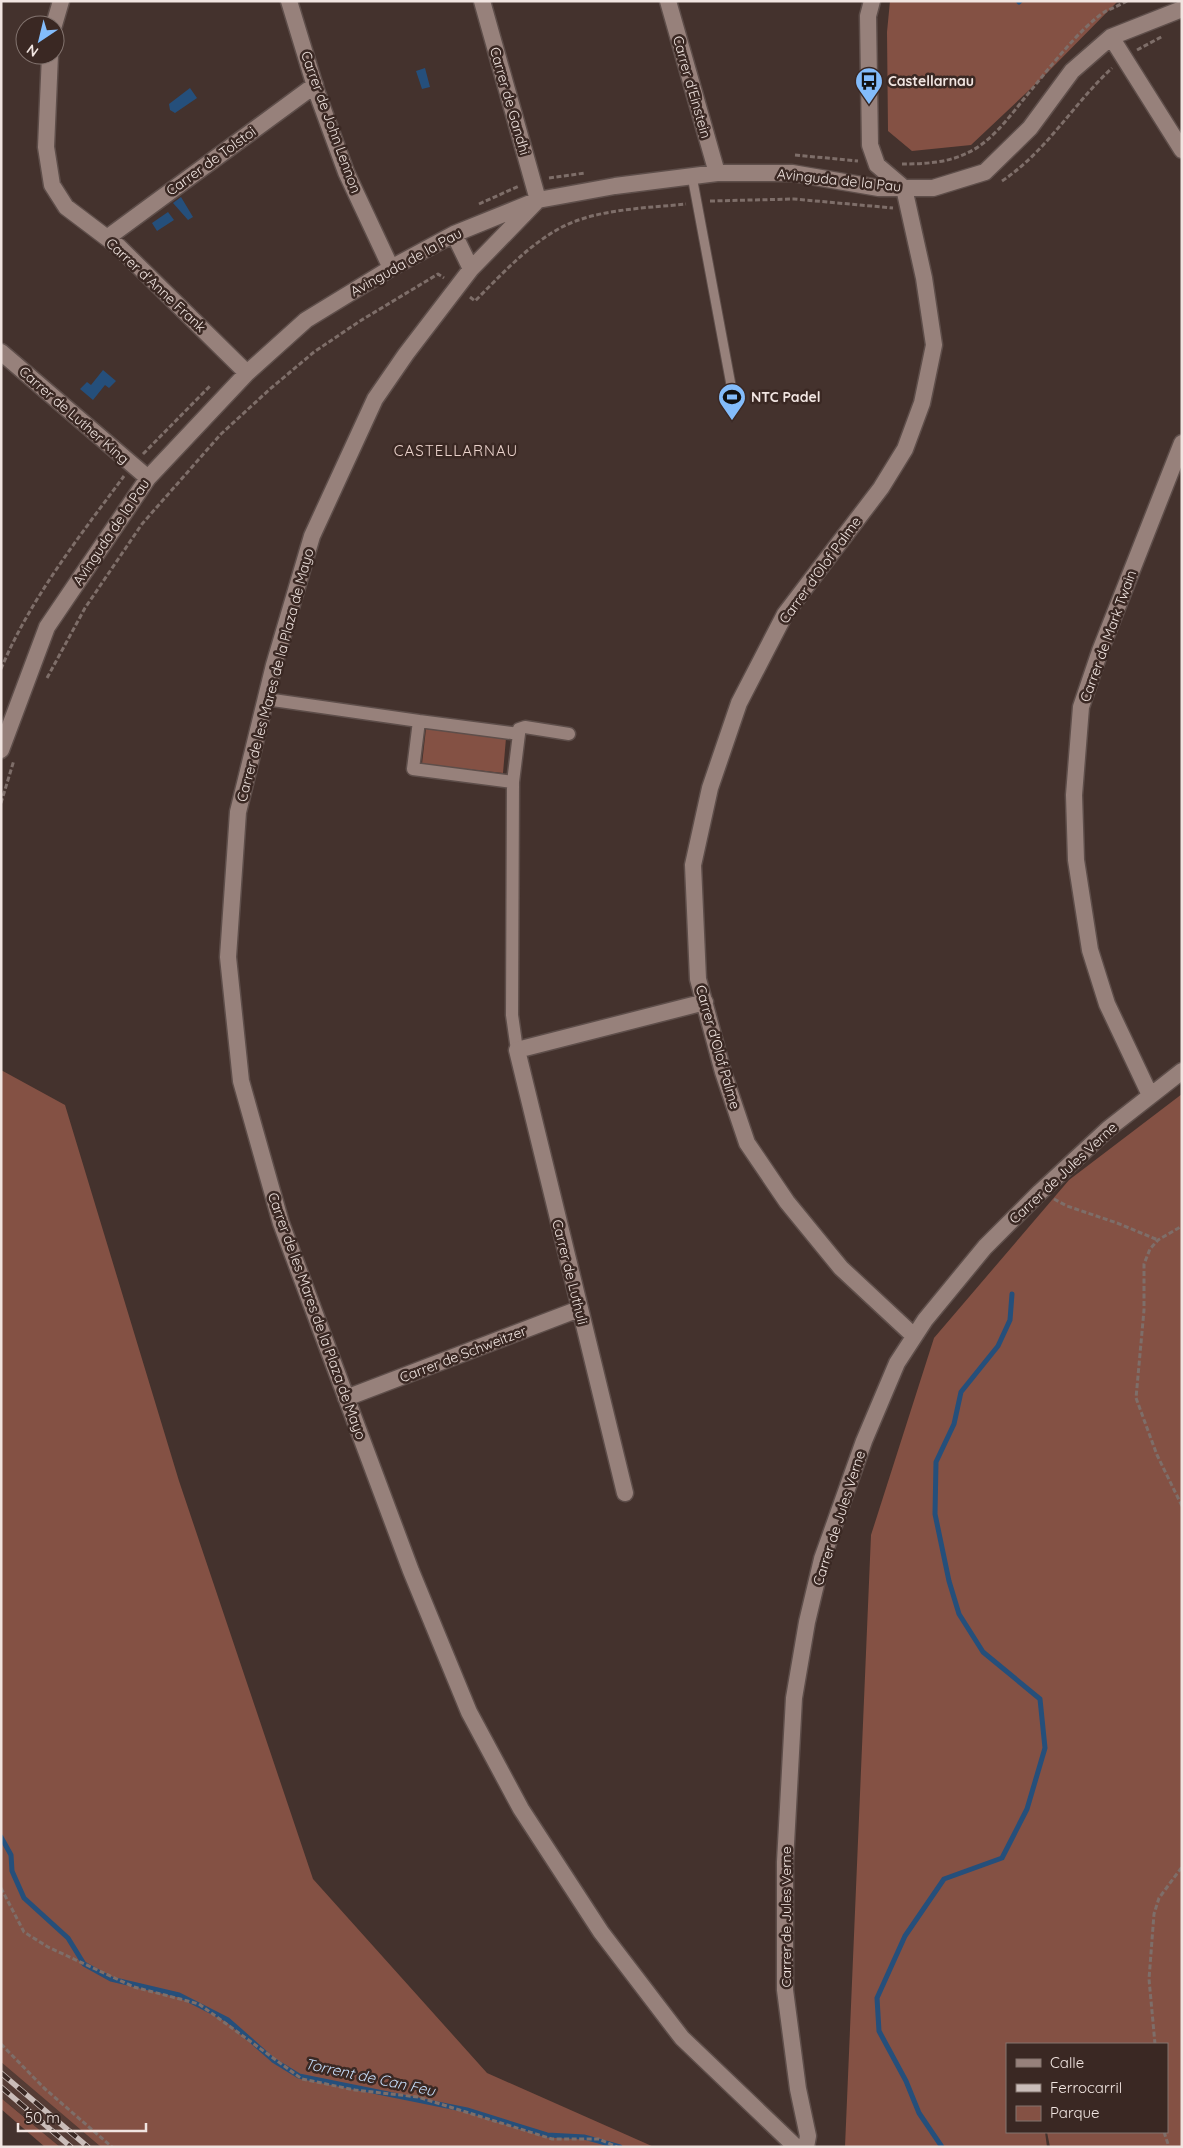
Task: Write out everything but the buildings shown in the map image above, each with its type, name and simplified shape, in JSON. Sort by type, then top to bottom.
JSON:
[{"type":"street","points":[[57,15],[62,1]]},
{"type":"street","name":"Carrer de John Lennon","points":[[289,1],[315,85],[346,172],[391,268]]},
{"type":"street","name":"Carrer de Gandhi","points":[[482,1],[538,200]]},
{"type":"street","name":"Carrer d'Einstein","points":[[668,1],[717,173]]},
{"type":"street","points":[[872,1],[868,16],[870,146],[877,165],[904,188]]},
{"type":"street","name":"Avinguda de la Pau","points":[[8,754],[47,627],[148,478],[248,373],[306,320],[391,268],[454,234],[538,200],[615,186],[717,173],[792,173],[878,188],[933,188],[985,172],[1030,128],[1072,71],[1111,38],[1182,9]]},
{"type":"street","points":[[1111,38],[1182,150]]},
{"type":"street","name":"Carrer d'Anne Frank","points":[[50,65],[46,148],[52,185],[66,207],[126,254],[248,373]]},
{"type":"street","name":"Carrer de Tolstoi","points":[[107,238],[315,85]]},
{"type":"street","name":"Carrer d'Olof Palme","points":[[904,188],[924,278],[934,345],[922,403],[905,450],[881,488],[785,614],[739,703],[710,788],[693,865],[698,979],[723,1072],[747,1143],[787,1202],[842,1268],[914,1336]]},
{"type":"street","name":"Carrer de les Mares de la Plaza de Mayo","points":[[538,200],[471,269],[406,354],[375,399],[312,536],[266,699],[238,812],[228,957],[241,1082],[281,1223],[411,1571],[469,1712],[521,1809],[601,1932],[682,2038],[796,2147]]},
{"type":"street","points":[[454,234],[471,269]]},
{"type":"street","name":"Carrer de Luther King","points":[[1,352],[148,478]]},
{"type":"street","name":"Carrer de Mark Twain","points":[[1150,1095],[1107,1004],[1090,950],[1076,860],[1074,795],[1082,707],[1100,651],[1182,442]]},
{"type":"street","points":[[266,699],[519,734]]},
{"type":"street","points":[[419,721],[413,770],[513,782]]},
{"type":"street","points":[[569,734],[524,727],[518,729],[513,782],[512,1015],[517,1050],[705,1002]]},
{"type":"street","name":"Carrer de Luthuli","points":[[517,1050],[625,1493]]},
{"type":"street","name":"Carrer de Jules Verne","points":[[806,2147],[808,2136],[798,2089],[785,1990],[784,1862],[794,1698],[822,1558],[864,1441],[897,1363],[925,1320],[985,1248],[1040,1192],[1108,1129],[1182,1070]]},
{"type":"street","name":"Carrer de Schweitzer","points":[[346,1398],[579,1310]]},
{"type":"lane","points":[[692,176],[734,401]]},
{"type":"path","points":[[790,155],[877,165],[920,164],[956,158],[967,154],[1002,126],[1045,73],[1084,31],[1105,12],[1127,1]]},
{"type":"path","points":[[995,184],[1020,168],[1054,135],[1087,94],[1124,57],[1165,35]]},
{"type":"path","points":[[473,208],[532,180],[589,172]]},
{"type":"path","points":[[43,687],[84,608],[142,524],[221,434],[296,367],[360,321],[438,274],[475,301],[524,252],[563,226],[586,218],[626,210],[735,199],[794,200],[909,209]]},
{"type":"path","points":[[1,669],[28,614],[72,545],[132,465],[214,381]]},
{"type":"path","points":[[1,803],[8,754]]},
{"type":"path","points":[[1040,1192],[1067,1206],[1118,1223],[1158,1240]]},
{"type":"path","points":[[1182,1226],[1158,1240],[1150,1249],[1144,1264],[1144,1310],[1136,1398],[1157,1455],[1182,1506]]},
{"type":"path","points":[[1155,2043],[1149,1979],[1154,1914],[1159,1898],[1182,1866]]},
{"type":"path","points":[[1,1888],[24,1932],[48,1947],[134,1987],[199,2004],[302,2079],[355,2090],[418,2097],[552,2139],[599,2139],[617,2147]]},
{"type":"path","points":[[1,2044],[44,2088],[112,2147]]},
{"type":"path","points":[[1164,2133],[1169,2147]]},
{"type":"shaded area","points":[[1,2062],[101,2147],[60,2147],[1,2098]]},
{"type":"green space","points":[[890,1],[1118,1],[1042,78],[971,145],[912,151],[888,131],[887,32]]},
{"type":"green space","points":[[426,729],[506,738],[503,773],[422,764]]},
{"type":"green space","points":[[1,1070],[65,1105],[179,1481],[313,1879],[487,2073],[654,2147],[101,2147],[1,2062]]},
{"type":"green space","points":[[1182,1094],[1182,2147],[1050,2147],[1047,2133],[1168,2133],[1168,2043],[1006,2043],[1006,2133],[1045,2133],[1047,2147],[845,2147],[871,1535],[934,1338],[1069,1180]]},
{"type":"green space","points":[[1,2098],[60,2147],[45,2147],[1,2109]]},
{"type":"water","points":[[425,68],[430,87],[422,89],[416,71]]},
{"type":"water","points":[[190,88],[197,98],[175,113],[170,110],[169,104]]},
{"type":"water","points":[[181,197],[193,217],[188,220],[173,203]]},
{"type":"water","points":[[168,212],[174,220],[157,231],[152,223]]},
{"type":"water","points":[[103,370],[116,381],[109,388],[105,385],[93,400],[80,389],[87,382],[91,385]]},
{"type":"waterway","points":[[942,2147],[919,2113],[906,2081],[879,2031],[877,1998],[905,1936],[944,1879],[1002,1858],[1027,1809],[1045,1748],[1040,1699],[983,1652],[959,1614],[949,1581],[935,1514],[936,1462],[954,1424],[961,1392],[998,1346],[1010,1320],[1012,1294]]},
{"type":"waterway","name":"Torrent de Can Feu","points":[[1,1837],[11,1855],[12,1871],[24,1898],[68,1938],[84,1964],[111,1979],[179,1995],[228,2020],[273,2060],[299,2076],[467,2110],[547,2135],[584,2137],[620,2147]]},
{"type":"railway","points":[[1,2073],[88,2147]]},
{"type":"railway","points":[[1,2087],[71,2147]]},
{"type":"place","name":"Castellarnau","points":[[869,105]]},
{"type":"place","name":"NTC Padel","points":[[732,421]]},
{"type":"district","name":"CASTELLARNAU","points":[[456,450]]}]
